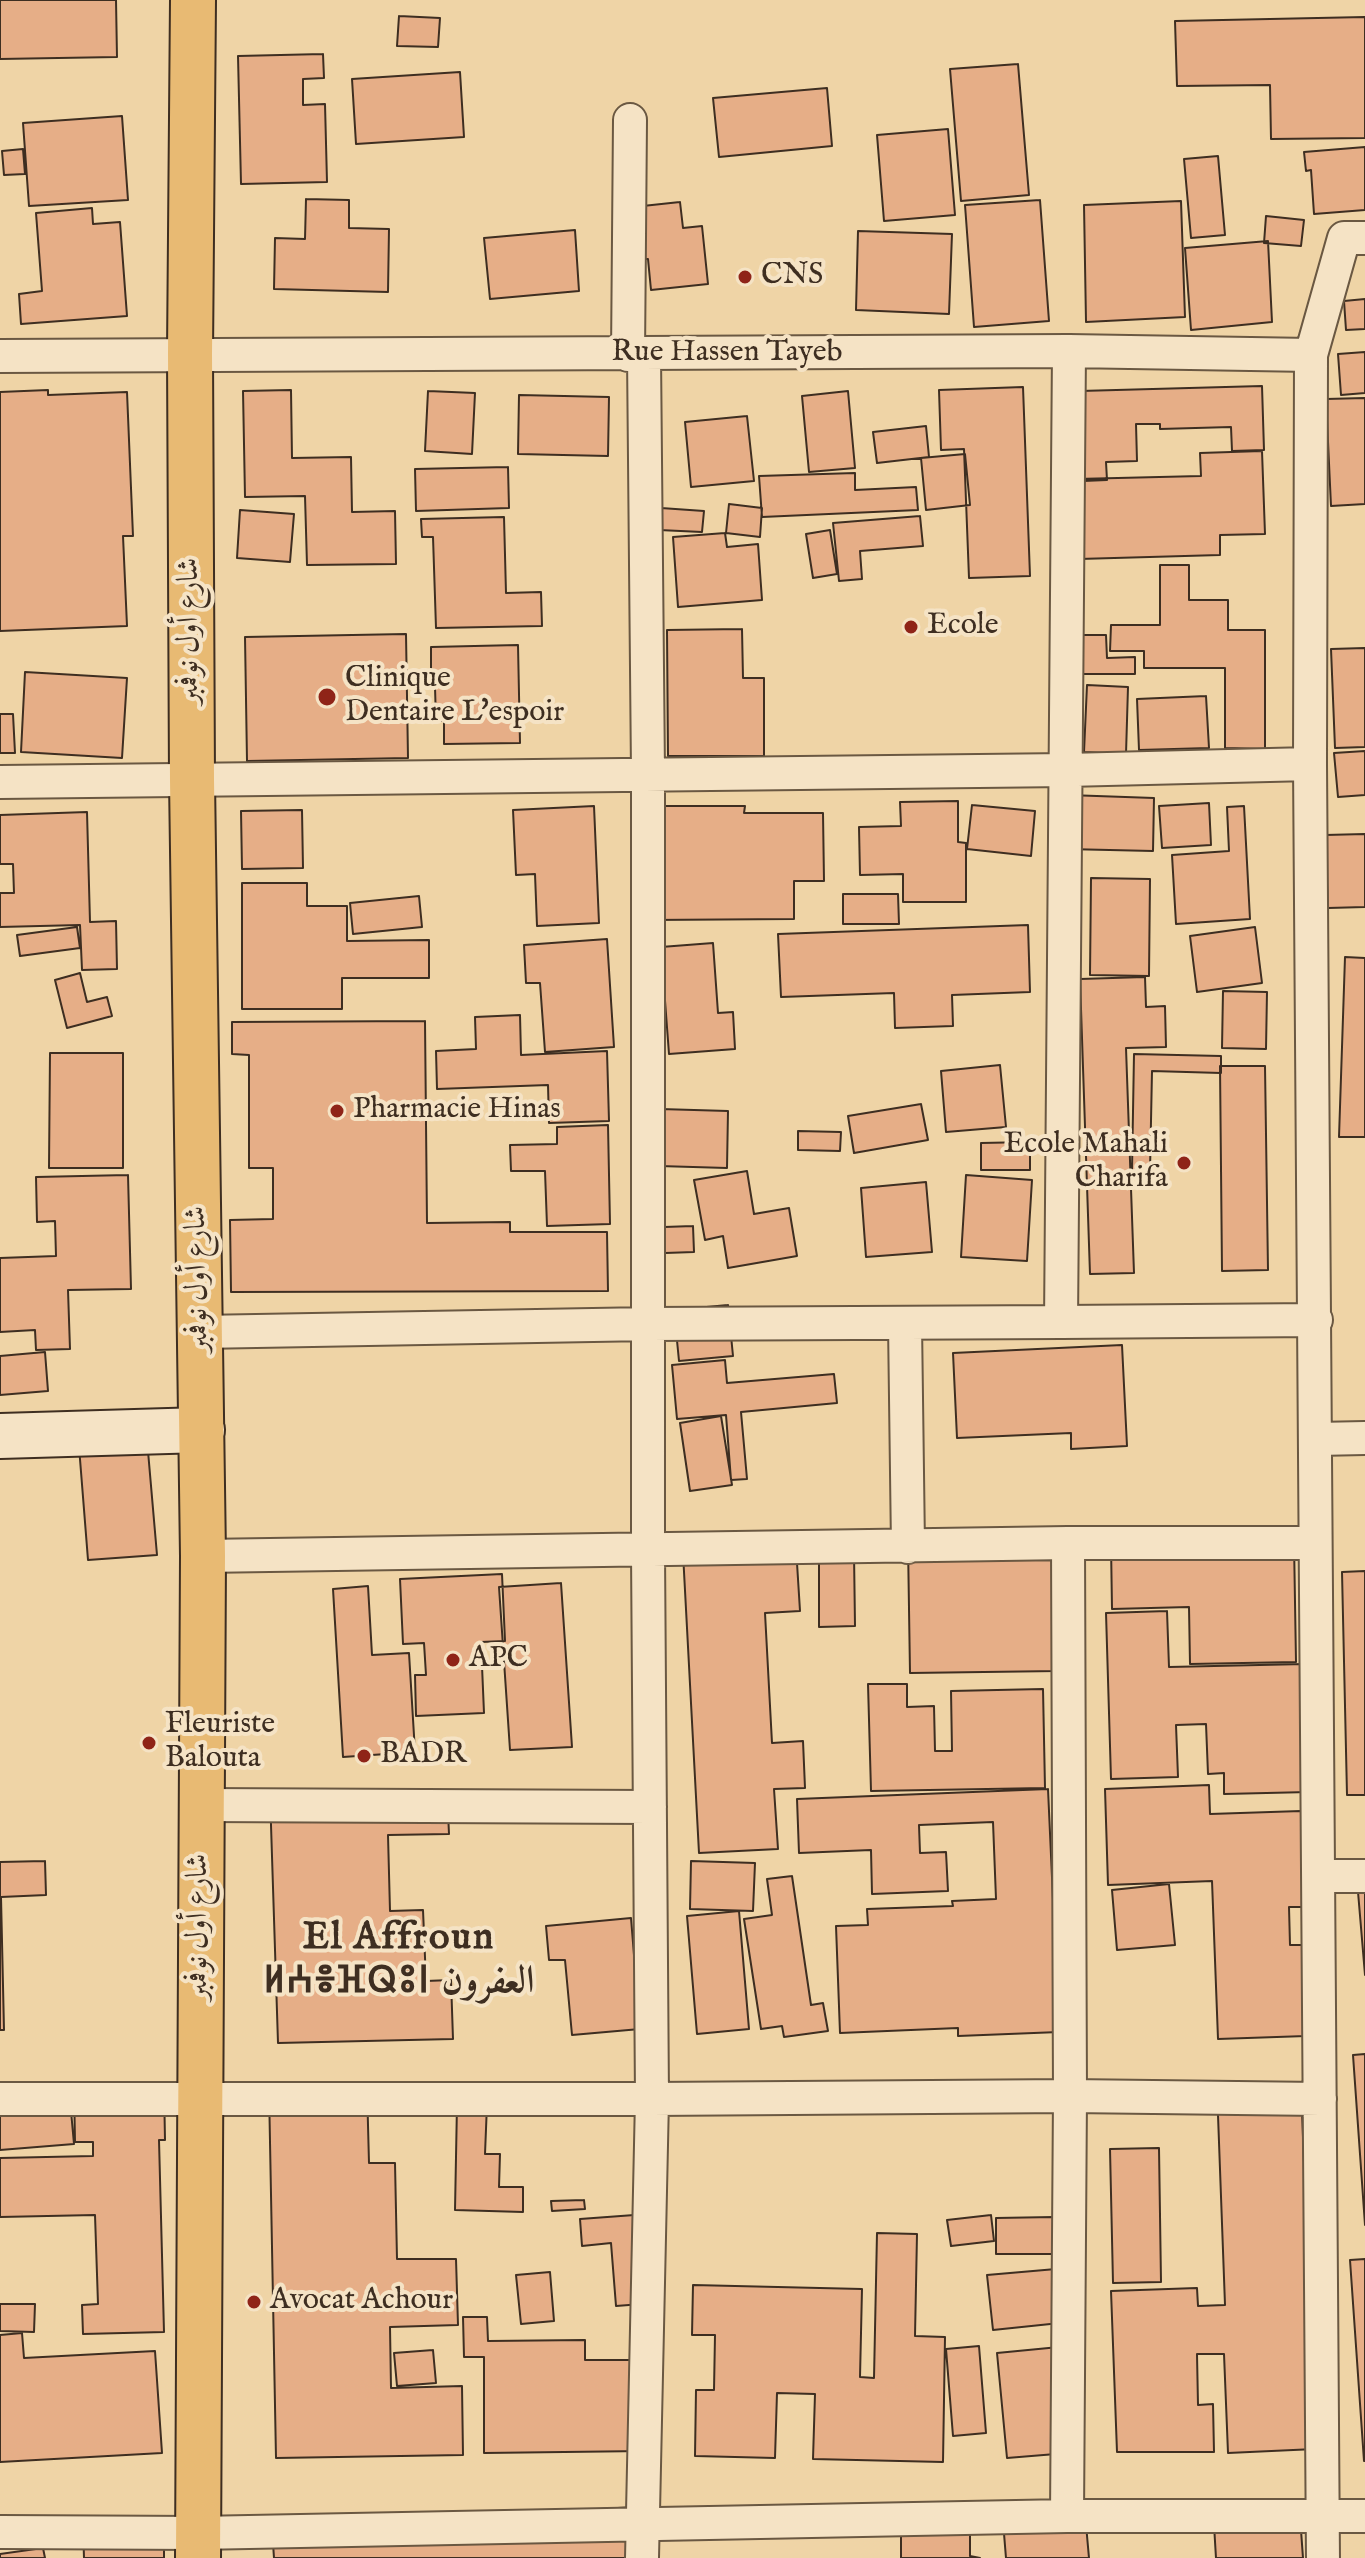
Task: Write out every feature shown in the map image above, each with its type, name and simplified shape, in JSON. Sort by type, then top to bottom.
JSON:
[{"type":"main road","name":"شارع أول نوفمبر","points":[[193,0],[190,353],[192,780],[203,1556],[198,2546]]},
{"type":"main road","points":[[0,1436],[202,1430]]},
{"type":"street","points":[[630,120],[648,773],[652,2099],[642,2558]]},
{"type":"street","points":[[1323,2558],[1310,764],[1311,355],[1344,238],[1365,238]]},
{"type":"street","name":"Rue Hassen Tayeb","points":[[0,356],[1069,351],[1311,355]]},
{"type":"street","points":[[1061,1322],[1069,351]]},
{"type":"street","points":[[0,782],[1067,770],[1310,764]]},
{"type":"street","points":[[200,1332],[649,1324],[1316,1320]]},
{"type":"street","points":[[905,1323],[908,1547]]},
{"type":"street","points":[[1317,1439],[1365,1438]]},
{"type":"street","points":[[203,1556],[648,1552],[1068,1543],[1315,1543]]},
{"type":"street","points":[[1067,2516],[1070,2096],[1068,1543]]},
{"type":"street","points":[[201,1805],[650,1807]]},
{"type":"street","points":[[1319,1876],[1365,1876]]},
{"type":"street","points":[[0,2099],[1070,2096],[1320,2099]]},
{"type":"street","points":[[0,2532],[198,2546],[642,2526],[1067,2516],[1365,2516]]},
{"type":"building","points":[[0,0],[116,0],[117,57],[0,59]]},
{"type":"building","points":[[399,16],[440,18],[438,47],[397,46]]},
{"type":"building","points":[[1365,17],[1365,138],[1271,139],[1270,85],[1177,86],[1175,21]]},
{"type":"building","points":[[323,54],[324,78],[303,79],[303,105],[325,104],[327,182],[241,184],[238,56]]},
{"type":"building","points":[[1018,64],[1029,195],[961,201],[950,69]]},
{"type":"building","points":[[460,72],[464,137],[356,144],[352,79]]},
{"type":"building","points":[[827,88],[832,146],[719,157],[713,98]]},
{"type":"building","points":[[122,116],[128,200],[29,206],[23,123]]},
{"type":"building","points":[[948,129],[955,215],[884,221],[877,135]]},
{"type":"building","points":[[1365,147],[1365,210],[1314,214],[1311,170],[1306,171],[1304,152]]},
{"type":"building","points":[[23,149],[25,174],[4,175],[2,151]]},
{"type":"building","points":[[1218,156],[1225,235],[1191,238],[1184,159]]},
{"type":"building","points":[[306,199],[349,200],[349,228],[389,229],[388,292],[274,289],[275,238],[305,239]]},
{"type":"building","points":[[1040,200],[1049,321],[974,327],[965,205]]},
{"type":"building","points":[[1181,201],[1185,317],[1086,322],[1084,205]]},
{"type":"building","points":[[680,202],[683,228],[702,226],[708,284],[651,290],[648,259],[643,259],[624,208]]},
{"type":"building","points":[[92,208],[93,224],[120,222],[127,316],[21,324],[19,294],[42,291],[36,213]]},
{"type":"building","points":[[1266,216],[1304,220],[1301,246],[1264,243]]},
{"type":"building","points":[[575,230],[579,291],[490,299],[484,238]]},
{"type":"building","points":[[858,231],[952,234],[949,314],[856,310]]},
{"type":"building","points":[[1268,241],[1272,322],[1191,330],[1185,248]]},
{"type":"building","points":[[1365,299],[1365,329],[1346,330],[1344,301]]},
{"type":"building","points":[[1365,352],[1365,393],[1341,395],[1338,354]]},
{"type":"building","points":[[1262,386],[1264,450],[1232,451],[1231,427],[1160,429],[1160,424],[1136,424],[1137,461],[1106,462],[1107,480],[1083,481],[1080,391]]},
{"type":"building","points":[[1023,387],[1030,576],[969,578],[964,449],[941,450],[939,390]]},
{"type":"building","points":[[48,390],[48,395],[127,392],[133,536],[123,536],[127,626],[0,631],[0,392]]},
{"type":"building","points":[[291,390],[292,458],[351,457],[352,512],[395,511],[396,564],[307,565],[305,496],[245,497],[243,391]]},
{"type":"building","points":[[428,391],[475,393],[472,454],[425,451]]},
{"type":"building","points":[[848,391],[855,468],[809,472],[802,396]]},
{"type":"building","points":[[519,395],[609,397],[608,456],[518,454]]},
{"type":"building","points":[[1365,398],[1365,504],[1331,506],[1326,399]]},
{"type":"building","points":[[747,416],[754,481],[691,487],[685,422]]},
{"type":"building","points":[[926,426],[929,457],[877,463],[873,432]]},
{"type":"building","points":[[1262,451],[1265,534],[1220,535],[1220,555],[1079,559],[1076,479],[1201,476],[1200,453]]},
{"type":"building","points":[[965,454],[970,505],[926,510],[921,458]]},
{"type":"building","points":[[508,467],[509,508],[416,511],[415,469]]},
{"type":"building","points":[[855,473],[855,490],[916,487],[918,510],[762,517],[759,476]]},
{"type":"building","points":[[729,504],[762,508],[760,537],[726,533]]},
{"type":"building","points":[[661,508],[704,511],[702,532],[659,530]]},
{"type":"building","points":[[240,510],[294,514],[290,562],[237,558]]},
{"type":"building","points":[[920,516],[923,546],[860,551],[862,579],[839,581],[833,523]]},
{"type":"building","points":[[504,517],[506,593],[541,592],[542,626],[436,628],[433,537],[422,537],[421,519]]},
{"type":"building","points":[[830,530],[837,574],[813,578],[806,534]]},
{"type":"building","points":[[725,533],[727,547],[758,544],[762,600],[678,607],[673,537]]},
{"type":"building","points":[[1160,565],[1189,565],[1189,600],[1228,600],[1228,630],[1265,630],[1265,749],[1225,748],[1225,668],[1144,668],[1144,651],[1110,651],[1111,625],[1160,625]]},
{"type":"building","points":[[742,629],[743,678],[764,678],[764,756],[668,756],[667,630]]},
{"type":"building","name":"Clinique Dentaire L'espoir","points":[[406,634],[408,758],[247,761],[245,637]]},
{"type":"building","points":[[1076,635],[1106,635],[1107,658],[1135,657],[1135,674],[1076,674]]},
{"type":"building","points":[[518,645],[520,743],[444,744],[444,721],[436,721],[435,687],[431,687],[431,647]]},
{"type":"building","points":[[1365,648],[1365,747],[1335,748],[1331,649]]},
{"type":"building","points":[[25,672],[127,678],[122,758],[21,752]]},
{"type":"building","points":[[1087,685],[1128,687],[1126,754],[1084,752]]},
{"type":"building","points":[[1206,696],[1209,748],[1139,750],[1137,699]]},
{"type":"building","points":[[0,714],[13,714],[15,753],[0,753]]},
{"type":"building","points":[[1365,751],[1365,795],[1338,797],[1334,753]]},
{"type":"building","points":[[1068,795],[1154,798],[1153,851],[1066,849]]},
{"type":"building","points":[[958,801],[958,842],[966,843],[966,902],[903,902],[903,874],[860,875],[859,827],[901,826],[900,802]]},
{"type":"building","points":[[1209,803],[1211,845],[1162,848],[1159,806]]},
{"type":"building","points":[[972,805],[1035,811],[1031,856],[967,849]]},
{"type":"building","points":[[594,806],[599,923],[537,926],[535,874],[516,875],[513,810]]},
{"type":"building","points":[[661,806],[745,806],[744,813],[823,813],[824,881],[794,881],[794,919],[649,920]]},
{"type":"building","points":[[1244,806],[1250,919],[1176,924],[1172,855],[1229,851],[1227,807]]},
{"type":"building","points":[[302,810],[303,868],[242,869],[241,811]]},
{"type":"building","points":[[87,812],[90,922],[116,921],[117,969],[82,970],[80,925],[0,927],[0,893],[14,893],[13,864],[0,864],[0,815]]},
{"type":"building","points":[[1365,834],[1365,907],[1328,908],[1325,835]]},
{"type":"building","points":[[1091,878],[1150,879],[1149,976],[1090,975]]},
{"type":"building","points":[[242,883],[307,883],[307,906],[347,906],[347,941],[429,940],[429,978],[342,978],[342,1009],[242,1009]]},
{"type":"building","points":[[843,894],[898,894],[899,924],[843,924]]},
{"type":"building","points":[[419,896],[422,927],[353,934],[350,903]]},
{"type":"building","points":[[1028,925],[1030,992],[952,995],[953,1026],[895,1028],[894,993],[781,997],[778,934]]},
{"type":"building","points":[[77,927],[80,948],[20,956],[17,935]]},
{"type":"building","points":[[1255,927],[1262,983],[1197,992],[1190,936]]},
{"type":"building","points":[[607,939],[614,1047],[545,1052],[540,983],[526,983],[524,945]]},
{"type":"building","points":[[713,943],[718,1013],[733,1012],[735,1049],[669,1054],[661,947]]},
{"type":"building","points":[[1345,957],[1365,958],[1365,1137],[1339,1137]]},
{"type":"building","points":[[80,973],[87,1002],[107,997],[112,1016],[67,1028],[55,980]]},
{"type":"building","points":[[1145,977],[1146,1007],[1165,1006],[1166,1047],[1126,1048],[1134,1273],[1090,1274],[1080,979]]},
{"type":"building","points":[[1223,991],[1267,992],[1266,1049],[1222,1048]]},
{"type":"building","points":[[520,1015],[521,1055],[607,1051],[609,1121],[549,1123],[548,1085],[437,1089],[436,1051],[476,1049],[475,1017]]},
{"type":"building","name":"Pharmacie Hinas","points":[[425,1021],[427,1223],[510,1222],[510,1232],[607,1232],[608,1291],[231,1292],[230,1220],[273,1219],[273,1168],[249,1168],[249,1055],[232,1054],[232,1022]]},
{"type":"building","points":[[50,1053],[123,1053],[123,1168],[49,1168]]},
{"type":"building","points":[[1134,1054],[1221,1056],[1221,1073],[1152,1071],[1150,1171],[1132,1170]]},
{"type":"building","points":[[1000,1065],[1006,1127],[946,1132],[941,1071]]},
{"type":"building","points":[[1220,1066],[1265,1066],[1268,1270],[1222,1271]]},
{"type":"building","points":[[921,1104],[928,1140],[854,1153],[848,1116]]},
{"type":"building","points":[[660,1109],[728,1111],[727,1168],[659,1166]]},
{"type":"building","points":[[608,1125],[610,1224],[547,1226],[545,1171],[511,1171],[510,1145],[557,1144],[557,1127]]},
{"type":"building","points":[[798,1131],[841,1132],[840,1151],[798,1150]]},
{"type":"building","points":[[1030,1142],[1030,1170],[981,1170],[981,1143]]},
{"type":"building","points":[[747,1171],[754,1214],[789,1208],[797,1256],[728,1268],[723,1236],[705,1240],[694,1180]]},
{"type":"building","points":[[128,1175],[131,1289],[68,1290],[70,1349],[36,1350],[35,1330],[0,1332],[0,1258],[56,1256],[55,1221],[37,1222],[36,1177]]},
{"type":"building","points":[[966,1175],[1032,1180],[1027,1261],[961,1257]]},
{"type":"building","points":[[926,1182],[932,1252],[866,1257],[861,1188]]},
{"type":"building","points":[[693,1226],[694,1252],[665,1253],[664,1227]]},
{"type":"building","points":[[728,1305],[733,1356],[679,1361],[674,1310]]},
{"type":"building","points":[[1122,1345],[1127,1446],[1071,1449],[1071,1433],[957,1438],[953,1353]]},
{"type":"building","points":[[45,1352],[48,1391],[0,1395],[0,1356]]},
{"type":"building","points":[[725,1360],[727,1383],[834,1374],[837,1403],[741,1412],[747,1479],[731,1480],[726,1415],[677,1419],[672,1365]]},
{"type":"building","points":[[721,1416],[732,1485],[690,1491],[680,1423]]},
{"type":"building","points":[[146,1428],[157,1555],[88,1560],[78,1434]]},
{"type":"building","points":[[1294,1542],[1296,1662],[1190,1664],[1189,1607],[1112,1609],[1111,1545]]},
{"type":"building","points":[[1056,1543],[1058,1671],[910,1673],[908,1544]]},
{"type":"building","points":[[796,1547],[800,1611],[765,1613],[772,1743],[803,1741],[805,1788],[774,1789],[778,1849],[699,1853],[683,1553]]},
{"type":"building","points":[[819,1553],[854,1553],[855,1626],[819,1627]]},
{"type":"building","points":[[1365,1571],[1365,1795],[1347,1795],[1342,1572]]},
{"type":"building","name":"APC","points":[[502,1574],[505,1641],[481,1642],[484,1713],[416,1716],[415,1675],[426,1675],[424,1643],[403,1644],[400,1579]]},
{"type":"building","points":[[561,1583],[572,1747],[510,1750],[499,1587]]},
{"type":"building","points":[[368,1586],[372,1655],[409,1653],[415,1752],[343,1757],[333,1589]]},
{"type":"building","points":[[1167,1611],[1169,1667],[1305,1664],[1309,1792],[1224,1794],[1224,1773],[1208,1774],[1206,1724],[1176,1725],[1178,1777],[1111,1779],[1106,1613]]},
{"type":"building","points":[[868,1684],[907,1684],[907,1707],[934,1706],[935,1751],[952,1751],[951,1691],[1043,1689],[1045,1788],[871,1791]]},
{"type":"building","points":[[1209,1785],[1210,1814],[1301,1811],[1305,1907],[1289,1907],[1290,1945],[1302,1945],[1306,2036],[1218,2039],[1212,1881],[1108,1885],[1105,1789]]},
{"type":"building","points":[[1048,1789],[1059,2032],[958,2036],[958,2028],[840,2033],[836,1926],[868,1925],[867,1909],[953,1906],[952,1901],[996,1899],[993,1822],[919,1825],[920,1853],[946,1852],[948,1891],[872,1894],[871,1850],[799,1853],[797,1799]]},
{"type":"building","points":[[447,1790],[449,1834],[388,1835],[390,1911],[423,1910],[426,1981],[451,1980],[453,2039],[278,2043],[270,1794]]},
{"type":"building","points":[[45,1861],[46,1895],[1,1897],[4,2030],[0,2030],[0,1862]]},
{"type":"building","points":[[691,1861],[755,1863],[753,1911],[690,1909]]},
{"type":"building","points":[[1365,1867],[1365,1975],[1356,1868]]},
{"type":"building","points":[[792,1876],[811,2005],[823,2003],[828,2031],[784,2037],[782,2026],[761,2029],[744,1919],[772,1915],[767,1879]]},
{"type":"building","points":[[1169,1884],[1175,1945],[1117,1950],[1112,1890]]},
{"type":"building","points":[[739,1911],[749,2029],[697,2034],[687,1916]]},
{"type":"building","points":[[631,1918],[640,2029],[572,2035],[565,1960],[549,1960],[546,1926]]},
{"type":"building","points":[[1365,2054],[1365,2225],[1353,2055]]},
{"type":"building","points":[[1301,2085],[1315,2449],[1228,2453],[1224,2354],[1197,2354],[1198,2405],[1213,2404],[1214,2452],[1117,2452],[1111,2291],[1197,2288],[1198,2306],[1225,2305],[1217,2088]]},
{"type":"building","points":[[164,2086],[165,2140],[159,2140],[164,2332],[83,2334],[82,2305],[98,2304],[95,2215],[0,2217],[0,2158],[93,2156],[93,2142],[75,2142],[74,2088]]},
{"type":"building","points":[[367,2087],[369,2163],[395,2163],[397,2259],[456,2259],[458,2325],[390,2327],[391,2388],[462,2386],[463,2455],[276,2458],[269,2089]]},
{"type":"building","points":[[69,2089],[74,2144],[0,2150],[0,2094]]},
{"type":"building","points":[[457,2104],[487,2104],[485,2154],[500,2154],[499,2187],[523,2187],[523,2212],[455,2210]]},
{"type":"building","points":[[1159,2148],[1161,2282],[1113,2283],[1110,2149]]},
{"type":"building","points":[[584,2200],[585,2209],[552,2211],[551,2201]]},
{"type":"building","points":[[648,2214],[655,2303],[616,2306],[611,2243],[582,2246],[580,2219]]},
{"type":"building","points":[[991,2215],[994,2241],[951,2246],[947,2220]]},
{"type":"building","points":[[1054,2217],[1054,2254],[996,2254],[996,2218]]},
{"type":"building","points":[[877,2233],[917,2234],[915,2336],[945,2337],[943,2462],[813,2459],[815,2394],[777,2393],[775,2458],[695,2456],[696,2390],[714,2390],[715,2335],[692,2335],[693,2285],[862,2289],[860,2377],[874,2378]]},
{"type":"building","points":[[1365,2259],[1365,2461],[1364,2461],[1350,2260]]},
{"type":"building","points":[[1056,2269],[1060,2323],[993,2330],[987,2275]]},
{"type":"building","points":[[550,2272],[554,2321],[521,2324],[516,2275]]},
{"type":"building","points":[[0,2304],[35,2304],[34,2332],[0,2331]]},
{"type":"building","points":[[463,2317],[487,2317],[488,2341],[585,2340],[585,2360],[643,2360],[644,2451],[484,2453],[484,2357],[464,2357]]},
{"type":"building","points":[[22,2333],[24,2358],[155,2351],[162,2453],[0,2462],[0,2335]]},
{"type":"building","points":[[979,2346],[986,2433],[953,2436],[946,2349]]},
{"type":"building","points":[[1059,2347],[1068,2453],[1007,2458],[997,2353]]},
{"type":"building","points":[[433,2350],[436,2383],[397,2386],[394,2353]]},
{"type":"building","points":[[1084,2502],[1089,2558],[1006,2558],[1002,2509]]},
{"type":"building","points":[[1299,2502],[1303,2558],[1216,2558],[1213,2508]]},
{"type":"building","points":[[635,2507],[638,2558],[274,2558],[272,2528]]},
{"type":"building","points":[[901,2512],[970,2512],[970,2556],[980,2558],[901,2558]]},
{"type":"building","points":[[83,2523],[164,2539],[164,2558],[84,2558]]},
{"type":"building","points":[[43,2548],[45,2558],[0,2558],[0,2554]]},
{"type":"place","name":"CNS","points":[[745,277]]},
{"type":"place","name":"Ecole","points":[[911,627]]},
{"type":"place","name":"Clinique Dentaire L'espoir","points":[[327,697]]},
{"type":"place","name":"Pharmacie Hinas","points":[[337,1111]]},
{"type":"place","name":"Ecole Mahali Charifa","points":[[1184,1163]]},
{"type":"place","name":"APC","points":[[453,1660]]},
{"type":"place","name":"Fleuriste Balouta","points":[[149,1743]]},
{"type":"place","name":"BADR","points":[[364,1756]]},
{"type":"place","name":"Avocat Achour","points":[[254,2302]]},
{"type":"district","name":"El Affroun ⵍⵄⴻⴼⵕⵓⵏ العفرون","points":[[399,1962]]}]
